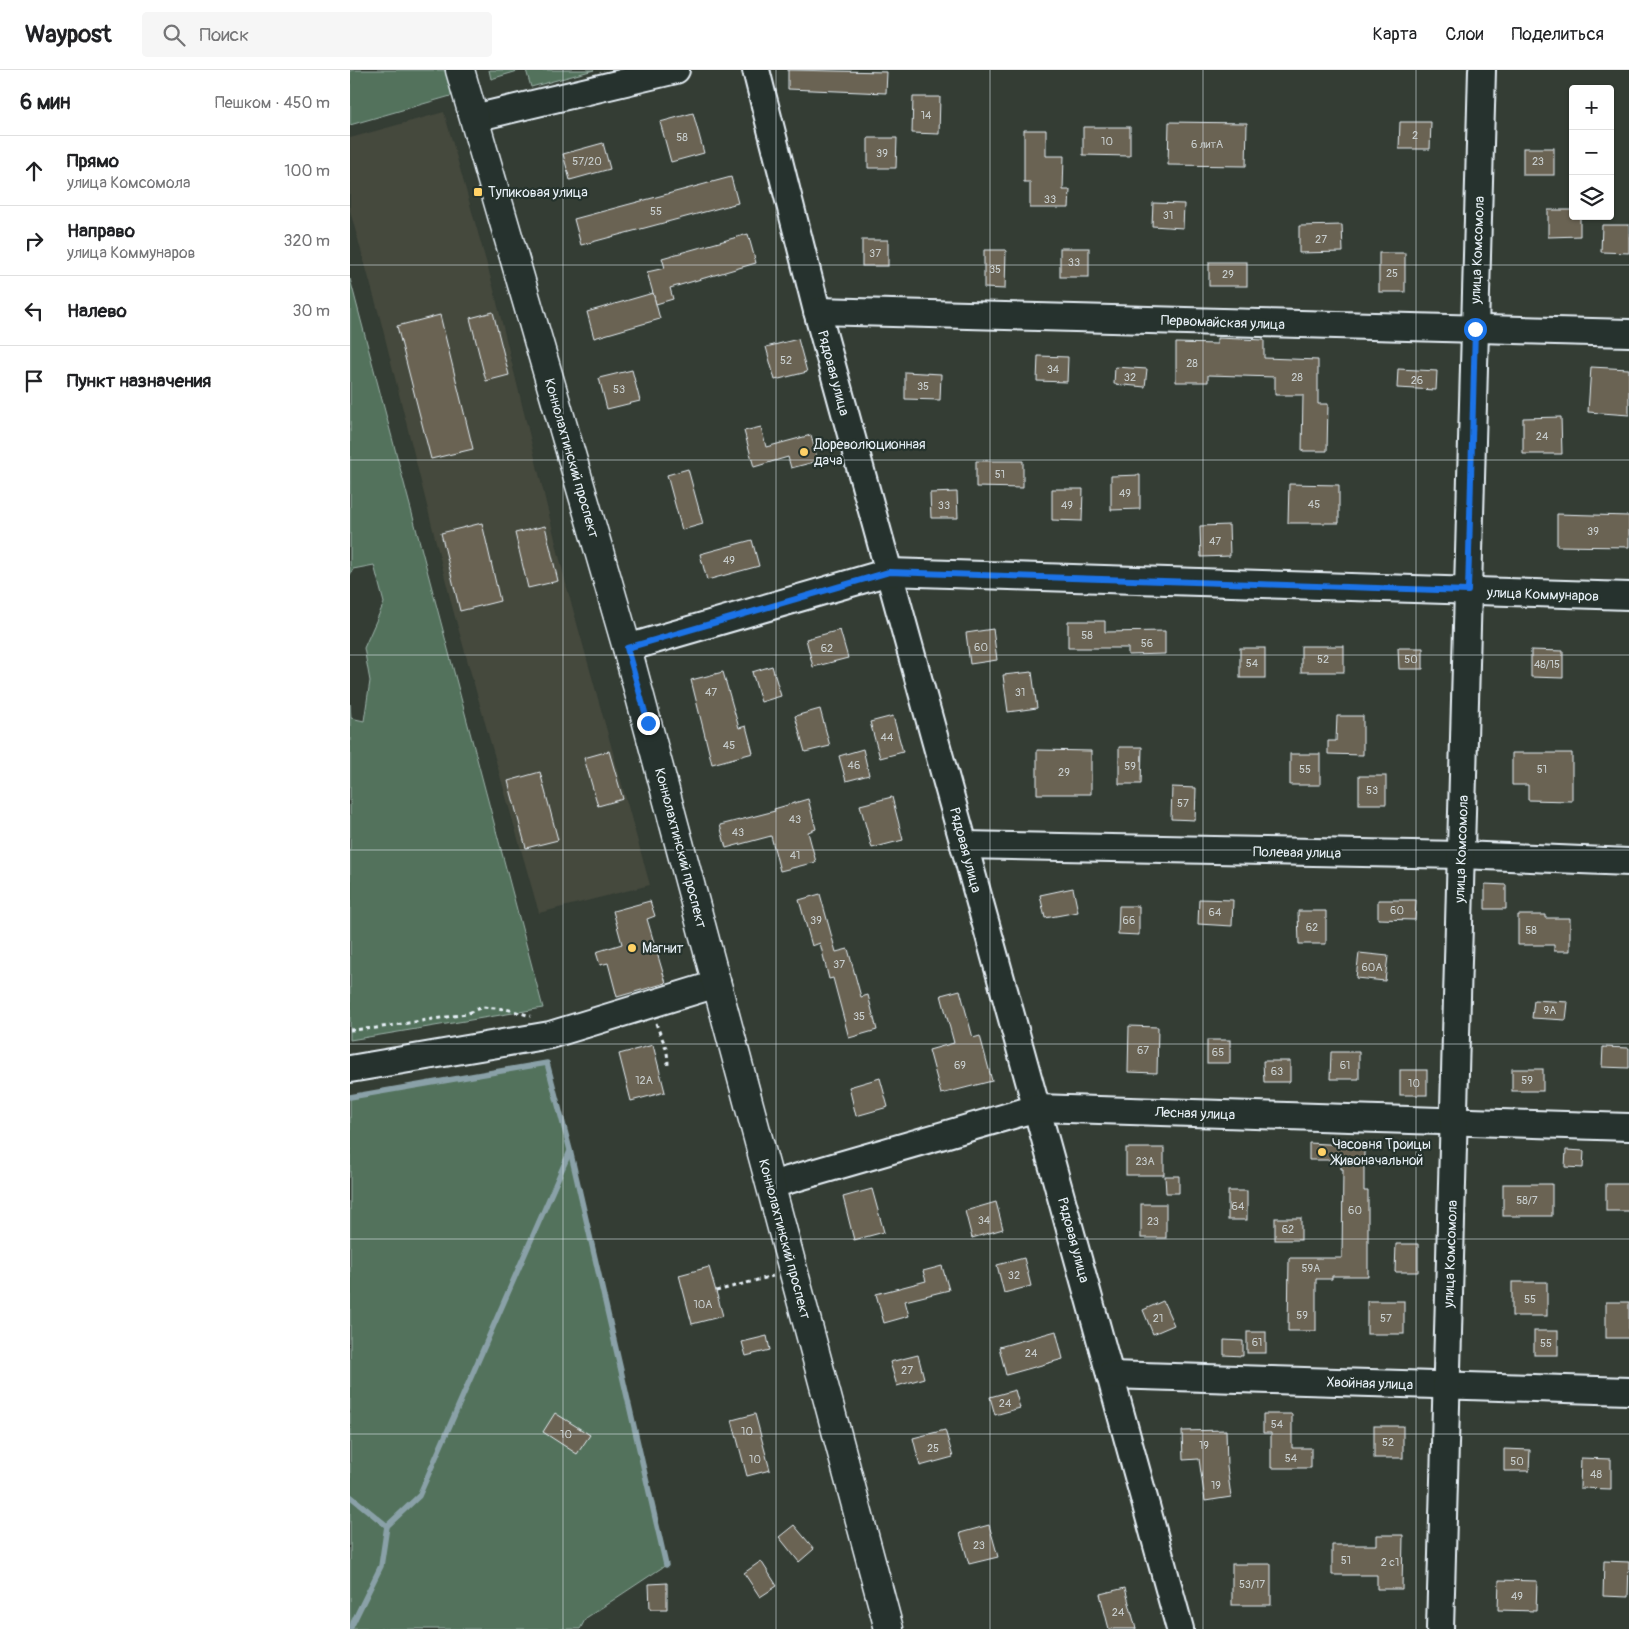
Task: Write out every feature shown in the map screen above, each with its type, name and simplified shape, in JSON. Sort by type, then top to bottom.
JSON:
[{"type":"main road","name":"Коннолахтинский проспект","points":[[460,70],[627,648],[889,1629]]},
{"type":"street","points":[[474,118],[676,70]]},
{"type":"street","name":"Рядовая улица","points":[[756,70],[817,310],[1180,1629]]},
{"type":"street","name":"улица Комсомола","points":[[1440,1629],[1482,70]]},
{"type":"street","name":"Первомайская улица","points":[[817,310],[1629,333]]},
{"type":"street","name":"улица Коммунаров","points":[[627,648],[889,572],[1629,596]]},
{"type":"street","name":"Полевая улица","points":[[964,845],[1461,855],[1629,862]]},
{"type":"street","points":[[350,1069],[550,1035],[717,984]]},
{"type":"street","name":"Лесная улица","points":[[771,1185],[1037,1108],[1629,1128]]},
{"type":"street","name":"Хвойная улица","points":[[1110,1375],[1629,1392]]},
{"type":"path","points":[[350,1030],[376,1028],[466,1014],[482,1007],[506,1009],[537,1017],[550,1035]]},
{"type":"path","points":[[656,1021],[668,1054],[668,1066]]},
{"type":"path","points":[[716,1291],[794,1271]]},
{"type":"shaded area","points":[[444,112],[493,286],[566,584],[650,885],[539,913],[453,610],[380,318],[350,211],[350,138]]},
{"type":"green space","points":[[350,70],[447,70],[454,95],[350,125]]},
{"type":"green space","points":[[489,70],[521,70],[491,79]]},
{"type":"green space","points":[[526,70],[594,70],[531,87]]},
{"type":"green space","points":[[350,279],[543,1008],[350,1040],[350,704],[351,718],[364,721],[370,681],[364,648],[384,603],[374,565],[353,569],[350,575]]},
{"type":"green space","points":[[547,1063],[570,1150],[666,1565],[586,1618],[580,1629],[350,1629],[350,1097]]},
{"type":"building","points":[[788,70],[887,72],[886,93],[788,89]]},
{"type":"building","points":[[913,97],[940,97],[939,134],[912,133]]},
{"type":"building","points":[[693,113],[704,153],[671,162],[660,122]]},
{"type":"building","points":[[1169,122],[1247,123],[1246,166],[1168,165]]},
{"type":"building","points":[[1400,122],[1431,122],[1430,149],[1399,149]]},
{"type":"building","points":[[1083,127],[1130,127],[1130,156],[1083,155]]},
{"type":"building","points":[[1024,130],[1046,130],[1046,156],[1064,156],[1063,190],[1070,190],[1069,208],[1030,208],[1030,182],[1024,182]]},
{"type":"building","points":[[868,138],[897,138],[896,168],[868,168]]},
{"type":"building","points":[[603,143],[610,169],[570,180],[563,154]]},
{"type":"building","points":[[1523,148],[1554,148],[1554,175],[1523,175]]},
{"type":"building","points":[[731,177],[738,203],[581,245],[574,219]]},
{"type":"building","points":[[1153,203],[1184,204],[1183,228],[1152,226]]},
{"type":"building","points":[[1548,210],[1569,210],[1569,220],[1580,220],[1580,236],[1548,237]]},
{"type":"building","points":[[1342,225],[1343,252],[1299,253],[1299,226]]},
{"type":"building","points":[[1602,225],[1629,225],[1629,253],[1601,252]]},
{"type":"building","points":[[748,234],[756,263],[670,288],[673,299],[656,304],[647,272],[665,268],[662,258]]},
{"type":"building","points":[[862,240],[888,240],[888,266],[862,266]]},
{"type":"building","points":[[1060,248],[1089,248],[1089,277],[1060,277]]},
{"type":"building","points":[[984,250],[1006,250],[1005,289],[984,288]]},
{"type":"building","points":[[1379,253],[1405,253],[1405,292],[1379,292]]},
{"type":"building","points":[[1209,262],[1247,262],[1247,286],[1209,286]]},
{"type":"building","points":[[653,293],[660,319],[594,338],[587,312]]},
{"type":"building","points":[[493,312],[509,375],[486,381],[470,318]]},
{"type":"building","points":[[440,315],[473,449],[431,459],[397,326]]},
{"type":"building","points":[[1217,338],[1264,340],[1264,358],[1318,360],[1318,404],[1328,404],[1327,451],[1302,451],[1303,395],[1275,395],[1275,377],[1208,375],[1208,382],[1176,382],[1176,343],[1217,344]]},
{"type":"building","points":[[798,339],[807,372],[775,380],[766,347]]},
{"type":"building","points":[[1038,356],[1068,357],[1067,382],[1037,381]]},
{"type":"building","points":[[1115,367],[1147,369],[1145,387],[1114,384]]},
{"type":"building","points":[[1591,367],[1629,369],[1629,415],[1588,412]]},
{"type":"building","points":[[1398,369],[1437,371],[1436,390],[1397,388]]},
{"type":"building","points":[[632,370],[640,401],[607,409],[599,378]]},
{"type":"building","points":[[905,372],[941,374],[940,400],[905,399]]},
{"type":"building","points":[[1561,417],[1562,454],[1523,454],[1523,418]]},
{"type":"building","points":[[761,427],[766,447],[811,435],[818,461],[791,468],[788,457],[754,467],[744,431]]},
{"type":"building","points":[[976,461],[1023,461],[1023,488],[976,487]]},
{"type":"building","points":[[688,469],[703,524],[682,530],[667,475]]},
{"type":"building","points":[[1140,475],[1140,509],[1111,510],[1111,476]]},
{"type":"building","points":[[1289,484],[1339,485],[1339,523],[1288,523]]},
{"type":"building","points":[[1052,489],[1083,489],[1082,521],[1052,520]]},
{"type":"building","points":[[957,492],[958,518],[931,518],[930,493]]},
{"type":"building","points":[[1557,514],[1629,516],[1629,547],[1557,546]]},
{"type":"building","points":[[482,523],[500,601],[460,611],[441,533]]},
{"type":"building","points":[[1229,525],[1230,556],[1201,557],[1200,526]]},
{"type":"building","points":[[545,526],[558,581],[528,588],[515,533]]},
{"type":"building","points":[[752,540],[759,566],[707,580],[700,554]]},
{"type":"building","points":[[1068,621],[1105,621],[1105,632],[1165,631],[1165,654],[1128,655],[1128,648],[1068,648]]},
{"type":"building","points":[[993,629],[997,660],[970,664],[966,633]]},
{"type":"building","points":[[840,630],[848,658],[813,667],[806,639]]},
{"type":"building","points":[[1301,646],[1344,646],[1344,672],[1301,672]]},
{"type":"building","points":[[1240,648],[1265,648],[1265,678],[1240,678]]},
{"type":"building","points":[[1398,648],[1423,648],[1423,669],[1399,669]]},
{"type":"building","points":[[1531,650],[1563,651],[1563,678],[1531,677]]},
{"type":"building","points":[[772,666],[781,696],[761,702],[752,672]]},
{"type":"building","points":[[723,672],[739,728],[746,726],[753,753],[712,764],[691,680]]},
{"type":"building","points":[[1032,672],[1037,708],[1008,712],[1003,675]]},
{"type":"building","points":[[820,709],[830,746],[805,752],[795,716]]},
{"type":"building","points":[[893,716],[903,752],[880,758],[870,722]]},
{"type":"building","points":[[1337,716],[1363,716],[1363,755],[1328,754],[1328,741],[1336,741]]},
{"type":"building","points":[[1119,747],[1142,747],[1141,784],[1119,784]]},
{"type":"building","points":[[863,749],[869,775],[846,781],[839,756]]},
{"type":"building","points":[[1037,750],[1091,751],[1091,794],[1037,794]]},
{"type":"building","points":[[609,751],[623,799],[598,806],[584,758]]},
{"type":"building","points":[[1512,753],[1572,753],[1572,801],[1528,800],[1528,785],[1512,785]]},
{"type":"building","points":[[1290,754],[1320,754],[1320,785],[1290,785]]},
{"type":"building","points":[[540,772],[558,840],[526,848],[508,781]]},
{"type":"building","points":[[1359,776],[1386,776],[1386,804],[1359,804]]},
{"type":"building","points":[[1172,787],[1196,788],[1195,820],[1171,819]]},
{"type":"building","points":[[892,797],[903,840],[872,848],[860,805]]},
{"type":"building","points":[[808,799],[816,829],[808,832],[816,862],[780,871],[771,836],[726,848],[720,825],[775,811],[774,809]]},
{"type":"building","points":[[1485,884],[1506,885],[1506,909],[1485,909]]},
{"type":"building","points":[[1073,888],[1078,912],[1045,918],[1040,895]]},
{"type":"building","points":[[820,894],[836,952],[848,949],[861,997],[868,995],[877,1030],[849,1038],[833,978],[829,979],[820,943],[812,946],[799,900]]},
{"type":"building","points":[[1199,899],[1233,900],[1232,926],[1198,924]]},
{"type":"building","points":[[1378,900],[1416,900],[1415,920],[1378,919]]},
{"type":"building","name":"Магнит","points":[[650,901],[655,916],[647,919],[666,983],[617,997],[608,963],[600,965],[596,952],[622,944],[613,911]]},
{"type":"building","points":[[1119,906],[1139,906],[1139,935],[1118,934]]},
{"type":"building","points":[[1298,911],[1326,911],[1326,944],[1299,944]]},
{"type":"building","points":[[1518,915],[1545,915],[1545,918],[1570,918],[1570,951],[1554,951],[1554,945],[1518,945]]},
{"type":"building","points":[[1359,953],[1388,956],[1385,981],[1356,978]]},
{"type":"building","points":[[960,990],[973,1038],[980,1036],[992,1081],[941,1094],[929,1050],[954,1043],[941,995]]},
{"type":"building","points":[[1534,1000],[1568,1002],[1566,1020],[1532,1018]]},
{"type":"building","points":[[1129,1026],[1158,1027],[1157,1073],[1128,1072]]},
{"type":"building","points":[[1207,1040],[1230,1040],[1230,1063],[1207,1063]]},
{"type":"building","points":[[653,1045],[665,1092],[631,1101],[619,1054]]},
{"type":"building","points":[[1603,1047],[1629,1048],[1629,1068],[1602,1067]]},
{"type":"building","points":[[1331,1052],[1359,1052],[1359,1079],[1330,1079]]},
{"type":"building","points":[[1263,1061],[1290,1061],[1290,1082],[1264,1082]]},
{"type":"building","points":[[1512,1069],[1543,1069],[1543,1091],[1512,1091]]},
{"type":"building","points":[[1400,1070],[1427,1070],[1427,1095],[1400,1095]]},
{"type":"building","points":[[880,1078],[888,1107],[856,1116],[849,1087]]},
{"type":"building","points":[[1309,1143],[1364,1146],[1364,1191],[1368,1191],[1368,1276],[1332,1276],[1332,1279],[1316,1279],[1316,1331],[1288,1331],[1289,1258],[1342,1258],[1343,1169],[1341,1169],[1341,1160],[1309,1160]]},
{"type":"building","points":[[1126,1148],[1164,1148],[1164,1175],[1126,1175]]},
{"type":"building","points":[[1566,1150],[1584,1151],[1583,1168],[1565,1167]]},
{"type":"building","points":[[1165,1176],[1179,1176],[1179,1193],[1166,1193]]},
{"type":"building","points":[[1503,1184],[1552,1184],[1552,1216],[1503,1216]]},
{"type":"building","points":[[1606,1184],[1629,1184],[1629,1211],[1606,1211]]},
{"type":"building","points":[[872,1189],[884,1232],[854,1240],[843,1197]]},
{"type":"building","points":[[1228,1191],[1247,1191],[1247,1220],[1228,1220]]},
{"type":"building","points":[[996,1202],[1003,1229],[972,1238],[965,1211]]},
{"type":"building","points":[[1141,1204],[1166,1204],[1166,1238],[1141,1238]]},
{"type":"building","points":[[1275,1218],[1301,1218],[1301,1240],[1275,1240]]},
{"type":"building","points":[[1396,1244],[1418,1244],[1418,1272],[1395,1272]]},
{"type":"building","points":[[1024,1258],[1031,1286],[1004,1293],[997,1265]]},
{"type":"building","points":[[942,1266],[949,1290],[905,1301],[909,1316],[884,1323],[876,1294],[926,1281],[923,1271]]},
{"type":"building","points":[[709,1267],[723,1316],[692,1324],[679,1275]]},
{"type":"building","points":[[1512,1282],[1547,1282],[1547,1316],[1512,1316]]},
{"type":"building","points":[[1163,1301],[1174,1325],[1153,1334],[1143,1310]]},
{"type":"building","points":[[1367,1301],[1404,1301],[1404,1334],[1367,1334]]},
{"type":"building","points":[[1606,1302],[1629,1302],[1629,1338],[1606,1338]]},
{"type":"building","points":[[1056,1331],[1063,1359],[1006,1375],[999,1347]]},
{"type":"building","points":[[1534,1331],[1558,1331],[1558,1355],[1534,1355]]},
{"type":"building","points":[[1247,1332],[1266,1332],[1266,1353],[1247,1353]]},
{"type":"building","points":[[767,1336],[770,1350],[746,1356],[742,1342]]},
{"type":"building","points":[[1224,1340],[1243,1341],[1243,1356],[1224,1355]]},
{"type":"building","points":[[918,1355],[924,1378],[897,1386],[890,1362]]},
{"type":"building","points":[[1015,1390],[1020,1408],[995,1415],[990,1397]]},
{"type":"building","points":[[555,1413],[590,1435],[577,1454],[543,1432]]},
{"type":"building","points":[[755,1414],[770,1470],[747,1476],[732,1420]]},
{"type":"building","points":[[1263,1414],[1292,1414],[1292,1448],[1311,1448],[1311,1468],[1271,1468],[1271,1433],[1263,1433]]},
{"type":"building","points":[[1374,1426],[1403,1426],[1403,1458],[1374,1458]]},
{"type":"building","points":[[945,1430],[953,1457],[920,1466],[913,1438]]},
{"type":"building","points":[[1226,1430],[1227,1467],[1231,1497],[1205,1501],[1199,1459],[1183,1460],[1182,1431]]},
{"type":"building","points":[[1504,1449],[1530,1450],[1529,1471],[1504,1471]]},
{"type":"building","points":[[1581,1458],[1611,1459],[1611,1489],[1580,1488]]},
{"type":"building","points":[[794,1525],[814,1549],[799,1562],[779,1537]]},
{"type":"building","points":[[989,1525],[998,1557],[969,1564],[960,1533]]},
{"type":"building","points":[[1377,1535],[1403,1535],[1402,1589],[1377,1589],[1377,1575],[1332,1575],[1332,1545],[1377,1545]]},
{"type":"building","points":[[761,1561],[777,1586],[760,1597],[744,1573]]},
{"type":"building","points":[[1604,1561],[1629,1562],[1628,1597],[1603,1596]]},
{"type":"building","points":[[1232,1564],[1271,1564],[1271,1605],[1232,1605]]},
{"type":"building","points":[[1499,1580],[1537,1581],[1536,1611],[1498,1610]]},
{"type":"building","points":[[667,1583],[667,1609],[650,1609],[649,1584]]},
{"type":"building","points":[[1125,1588],[1136,1629],[1109,1629],[1100,1594]]},
{"type":"waterway","points":[[350,1097],[547,1063],[570,1150],[666,1565]]},
{"type":"waterway","points":[[387,1526],[419,1496],[570,1151]]},
{"type":"waterway","points":[[350,1496],[387,1526],[381,1566],[350,1629]]},
{"type":"place","name":"Тупиковая улица","points":[[478,192]]},
{"type":"place","name":"Дореволюционная дача","points":[[804,452]]},
{"type":"place","name":"Магнит","points":[[632,948]]},
{"type":"place","name":"Часовня Троицы Живоначальной","points":[[1322,1152]]},
{"type":"route","points":[[648,723],[627,648],[889,572],[1468,591],[1475,329]]}]
